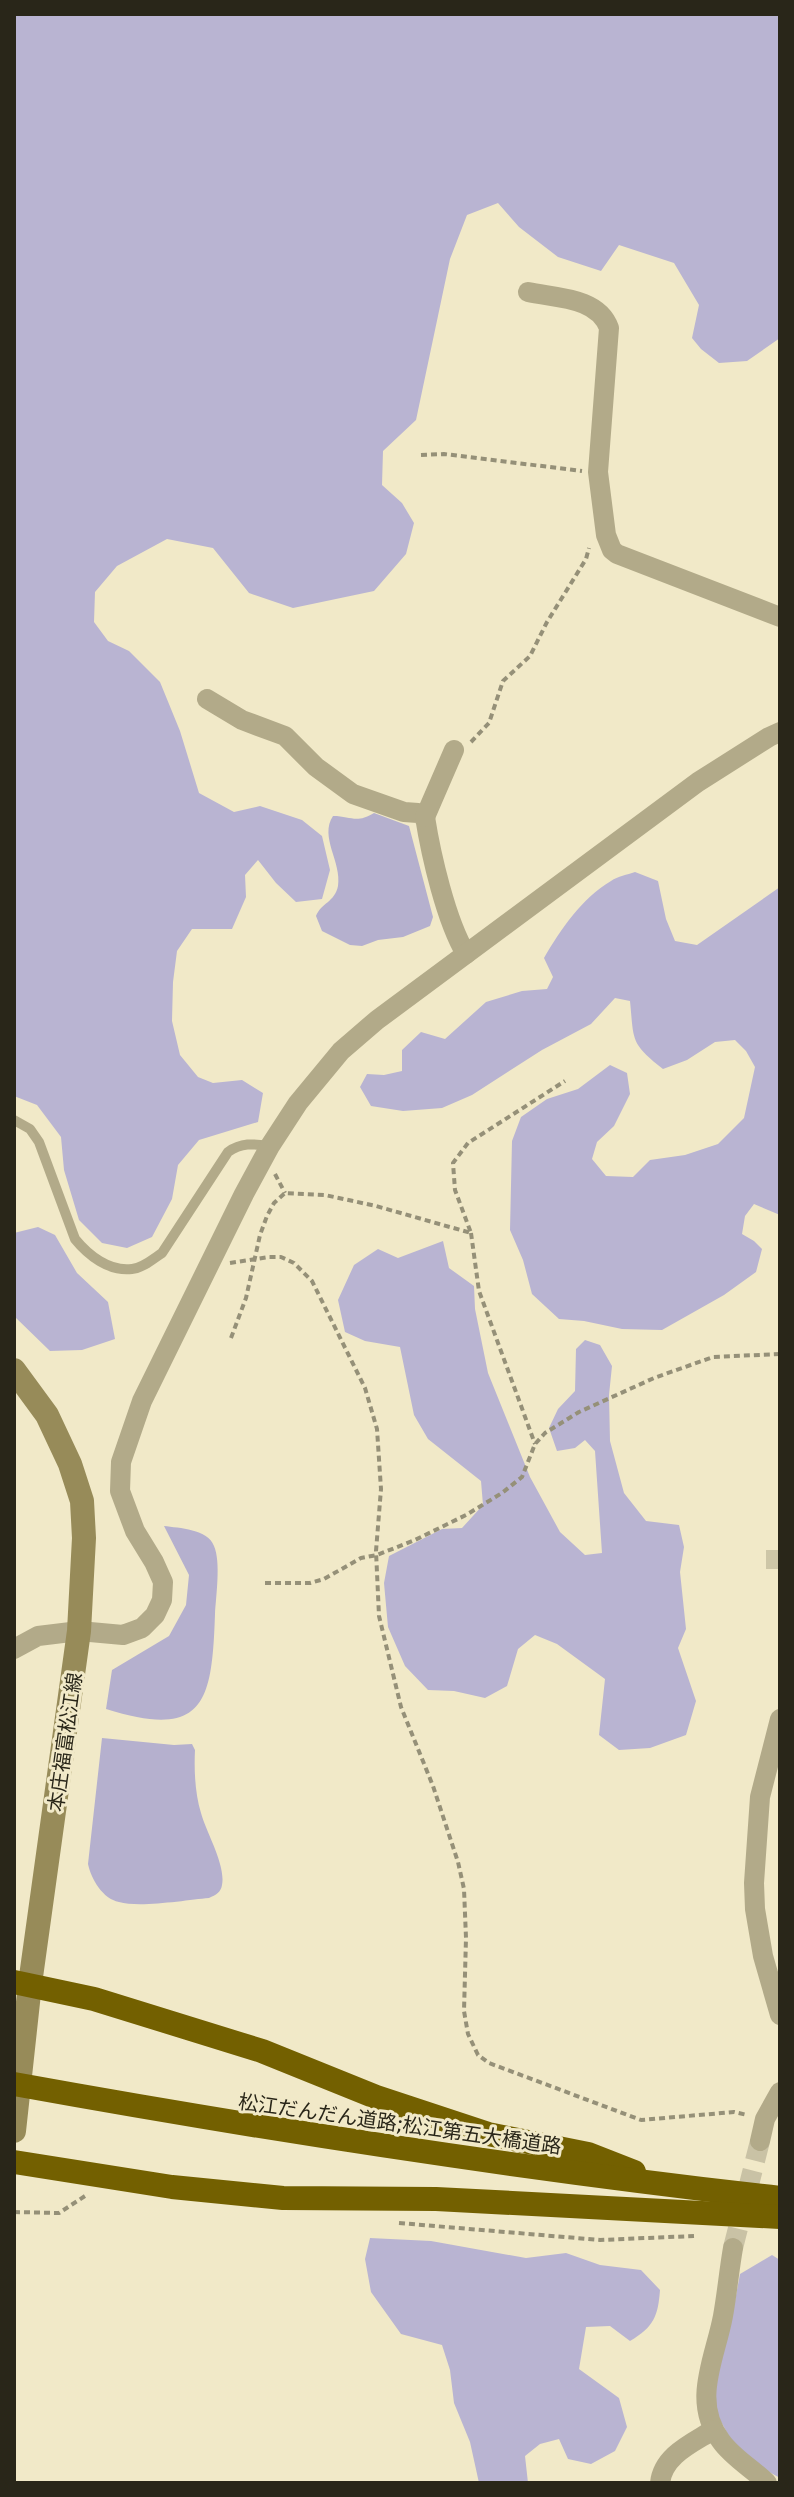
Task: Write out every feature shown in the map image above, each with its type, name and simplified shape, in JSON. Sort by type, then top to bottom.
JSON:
[{"type":"highway","points":[[22,1983],[94,1999],[262,2051],[376,2097],[488,2134],[588,2154],[670,2186]]},
{"type":"highway","name":"松江だんだん道路;松江第五大橋道路","points":[[14,2084],[292,2133],[670,2186],[780,2198]]},
{"type":"highway","points":[[14,2162],[172,2187],[283,2198],[436,2199],[780,2217]]},
{"type":"main road","name":"本庄福富松江線","points":[[14,1370],[47,1415],[70,1464],[82,1501],[84,1538],[79,1631],[22,1983],[14,2131]]},
{"type":"street","points":[[528,292],[596,308],[609,328],[598,472],[606,535],[612,550],[780,617]]},
{"type":"street","points":[[207,699],[242,720],[285,736],[340,787],[425,817]]},
{"type":"street","points":[[14,1649],[38,1636],[79,1631],[123,1635],[142,1628],[155,1615],[162,1600],[163,1582],[135,1531],[120,1491],[121,1462],[142,1401],[244,1194],[298,1103],[341,1051],[377,1020],[698,782],[780,732]]},
{"type":"street","points":[[454,750],[425,817],[455,937],[466,954]]},
{"type":"street","points":[[780,1719],[760,1797],[754,1883],[763,1956],[780,2015]]},
{"type":"street","points":[[760,2141],[765,2119],[780,2092]]},
{"type":"street","points":[[733,2248],[723,2318],[705,2386],[707,2411],[713,2430],[731,2452],[767,2483]]},
{"type":"street","points":[[660,2483],[664,2469],[675,2455],[713,2430]]},
{"type":"lane","points":[[14,1120],[30,1129],[39,1142],[75,1239],[100,1262],[117,1268],[133,1269],[162,1253],[228,1152],[250,1143],[270,1146]]},
{"type":"path","points":[[421,455],[444,454],[598,472]]},
{"type":"path","points":[[454,750],[473,741],[489,723],[503,681],[530,656],[586,559],[590,545]]},
{"type":"path","points":[[535,1444],[479,1291],[471,1233],[455,1190],[453,1163],[468,1143],[565,1081]]},
{"type":"path","points":[[231,1338],[246,1298],[267,1216],[274,1203],[285,1193],[325,1195],[471,1233]]},
{"type":"path","points":[[213,1261],[222,1265],[281,1257],[294,1263],[312,1281],[365,1388],[378,1440],[381,1489],[377,1555],[379,1616],[401,1707],[433,1786],[458,1862],[464,1889],[466,1938],[464,2011],[468,2034],[478,2055],[489,2063],[641,2120],[734,2112],[765,2119]]},
{"type":"path","points":[[265,1583],[310,1583],[324,1579],[361,1558],[377,1555],[466,1515],[522,1477],[535,1444],[545,1433],[579,1412],[674,1370],[713,1357],[780,1354]]},
{"type":"shaded area","points":[[14,14],[780,14],[780,338],[747,361],[719,363],[692,338],[699,305],[674,263],[619,245],[601,271],[558,257],[519,227],[498,203],[467,215],[450,259],[416,420],[383,451],[382,485],[402,503],[414,523],[406,554],[374,591],[293,608],[249,593],[213,548],[167,539],[117,566],[95,592],[94,622],[108,641],[129,651],[160,682],[180,731],[199,793],[234,812],[260,806],[302,820],[322,836],[330,870],[322,899],[296,902],[258,860],[245,875],[246,897],[232,929],[192,929],[177,951],[172,1021],[180,1055],[198,1077],[213,1083],[242,1080],[263,1093],[258,1122],[199,1140],[178,1165],[172,1199],[152,1237],[127,1248],[102,1243],[79,1220],[64,1170],[61,1137],[37,1105],[14,1096]]},
{"type":"shaded area","points":[[374,813],[409,826],[433,917],[430,926],[403,937],[378,940],[362,946],[350,945],[322,931],[316,916],[334,896],[338,886],[337,868],[329,841],[329,824],[333,816],[358,819]]},
{"type":"shaded area","points":[[635,872],[658,881],[666,919],[675,941],[697,945],[780,887],[780,1215],[754,1204],[745,1216],[742,1234],[762,1249],[756,1272],[724,1295],[662,1330],[622,1329],[559,1319],[532,1294],[523,1260],[510,1230],[512,1141],[521,1117],[547,1099],[578,1089],[610,1065],[627,1073],[630,1094],[614,1126],[597,1142],[592,1159],[606,1176],[633,1177],[650,1160],[685,1155],[718,1144],[744,1118],[755,1067],[735,1040],[715,1042],[687,1060],[663,1069],[639,1047],[632,1025],[630,1001],[615,998],[591,1024],[542,1050],[472,1095],[442,1108],[403,1111],[371,1106],[360,1087],[367,1074],[384,1075],[402,1071],[402,1050],[421,1032],[445,1039],[486,1002],[522,991],[547,989],[553,977],[544,958],[565,926],[600,888]]},
{"type":"shaded area","points":[[38,1227],[55,1235],[77,1273],[108,1302],[115,1339],[82,1350],[50,1351],[14,1316],[14,1233]]},
{"type":"shaded area","points":[[443,1241],[449,1268],[474,1286],[475,1309],[488,1373],[530,1477],[560,1532],[585,1555],[602,1553],[595,1451],[585,1440],[575,1448],[557,1451],[549,1428],[558,1409],[575,1391],[576,1349],[585,1340],[600,1345],[612,1366],[610,1441],[624,1493],[646,1521],[679,1525],[684,1547],[680,1572],[686,1629],[678,1648],[696,1701],[686,1735],[650,1748],[619,1750],[599,1735],[605,1679],[557,1644],[535,1635],[518,1649],[507,1686],[485,1698],[454,1691],[428,1690],[405,1666],[388,1627],[384,1583],[389,1556],[442,1529],[462,1528],[483,1505],[481,1481],[428,1439],[414,1415],[400,1347],[365,1341],[345,1332],[338,1300],[354,1265],[378,1249],[398,1258]]},
{"type":"shaded area","points":[[164,1526],[192,1530],[211,1540],[218,1570],[214,1645],[205,1691],[196,1706],[183,1716],[164,1720],[106,1709],[112,1670],[169,1636],[186,1605],[189,1575]]},
{"type":"shaded area","points":[[102,1738],[192,1744],[199,1806],[221,1868],[222,1885],[216,1894],[209,1898],[176,1902],[128,1904],[113,1900],[99,1888],[88,1864]]},
{"type":"shaded area","points":[[370,2238],[431,2241],[526,2258],[566,2253],[600,2265],[641,2270],[660,2290],[653,2320],[645,2331],[630,2341],[610,2326],[586,2327],[579,2369],[619,2398],[627,2427],[615,2451],[591,2464],[568,2459],[559,2439],[540,2444],[525,2456],[528,2483],[479,2483],[470,2442],[454,2403],[450,2370],[442,2345],[401,2334],[371,2292],[365,2259]]},
{"type":"shaded area","points":[[772,2255],[780,2260],[780,2478],[755,2464],[735,2447],[719,2418],[711,2392],[740,2274]]},
{"type":"building","points":[[766,1550],[780,1550],[780,1569],[766,1569]]},
{"type":"tunnel","points":[[733,2248],[760,2141]]}]
